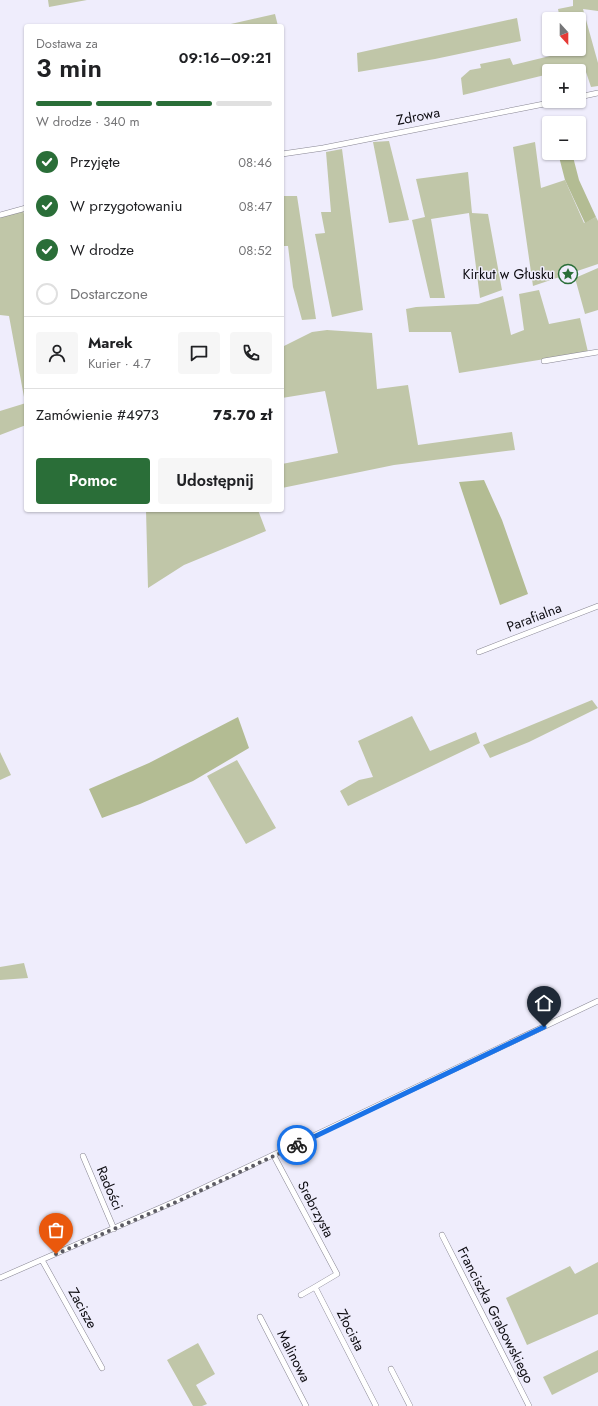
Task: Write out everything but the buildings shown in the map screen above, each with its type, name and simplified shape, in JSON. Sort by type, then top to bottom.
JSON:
[{"type":"street","points":[[586,95],[598,92]]},
{"type":"street","name":"Zdrowa","points":[[284,154],[323,148],[542,104]]},
{"type":"street","points":[[0,216],[24,209]]},
{"type":"street","points":[[544,361],[598,352]]},
{"type":"street","name":"Parafialna","points":[[479,652],[598,606]]},
{"type":"street","points":[[0,1278],[114,1229],[275,1155],[598,1001]]},
{"type":"street","name":"Srebrzysta","points":[[275,1155],[337,1274],[315,1287]]},
{"type":"street","name":"Radości","points":[[83,1156],[114,1229]]},
{"type":"street","name":"Franciszka Grabowskiego","points":[[442,1235],[529,1406]]},
{"type":"street","name":"Zacisze","points":[[42,1260],[102,1368]]},
{"type":"street","points":[[301,1295],[315,1287]]},
{"type":"street","name":"Złocista","points":[[315,1287],[376,1406]]},
{"type":"street","name":"Malinowa","points":[[260,1317],[306,1406]]},
{"type":"street","points":[[391,1369],[410,1406]]},
{"type":"green space","points":[[48,0],[87,0],[49,7]]},
{"type":"green space","points":[[573,0],[598,0],[598,11],[583,9],[584,12],[559,12],[558,9],[573,6]]},
{"type":"green space","points":[[275,14],[278,24],[231,24]]},
{"type":"green space","points":[[517,18],[521,41],[435,59],[358,72],[357,53]]},
{"type":"green space","points":[[586,20],[598,63],[598,86],[591,87],[586,72],[586,64],[542,64],[542,76],[463,95],[461,78],[470,70],[481,68],[480,64],[510,58],[513,65],[550,56],[586,56]]},
{"type":"green space","points":[[389,141],[409,220],[389,223],[373,142]]},
{"type":"green space","points":[[535,142],[541,188],[565,180],[584,223],[596,217],[598,221],[598,264],[533,286],[513,147]]},
{"type":"green space","points":[[342,149],[363,310],[332,317],[315,234],[325,233],[321,212],[331,212],[326,152]]},
{"type":"green space","points":[[560,160],[574,160],[579,180],[596,217],[585,223],[565,180]]},
{"type":"green space","points":[[468,172],[472,213],[488,214],[502,290],[480,298],[469,213],[431,219],[445,298],[430,298],[412,220],[425,217],[416,179]]},
{"type":"green space","points":[[284,196],[297,196],[316,319],[302,320],[293,287],[288,246],[284,246]]},
{"type":"green space","points":[[23,209],[24,215],[24,397],[9,316],[0,315],[0,215]]},
{"type":"green space","points":[[598,268],[598,310],[585,314],[575,278]]},
{"type":"green space","points":[[539,290],[549,324],[580,318],[588,352],[459,373],[451,332],[409,332],[406,309],[416,307],[478,304],[503,296],[511,335],[524,330],[519,294]]},
{"type":"green space","points":[[327,330],[372,333],[377,389],[408,385],[418,445],[512,432],[515,450],[394,465],[284,488],[284,464],[338,453],[325,391],[284,398],[284,346],[312,332]]},
{"type":"green space","points":[[24,404],[24,426],[0,435],[0,411]]},
{"type":"green space","points":[[484,480],[502,520],[528,594],[500,605],[459,482]]},
{"type":"green space","points":[[146,512],[259,512],[266,531],[184,565],[148,588]]},
{"type":"green space","points":[[592,700],[598,708],[529,742],[490,758],[483,745]]},
{"type":"green space","points":[[412,716],[430,751],[476,732],[480,743],[348,806],[340,791],[359,780],[373,777],[358,741]]},
{"type":"green space","points":[[238,717],[249,748],[193,781],[140,804],[102,818],[89,789],[149,763]]},
{"type":"green space","points":[[0,752],[11,775],[0,780]]},
{"type":"green space","points":[[237,760],[276,828],[246,844],[207,776]]},
{"type":"green space","points":[[24,963],[28,978],[0,980],[0,967]]},
{"type":"green space","points":[[598,1262],[598,1314],[527,1345],[506,1298],[570,1266],[575,1274]]},
{"type":"green space","points":[[198,1343],[215,1374],[196,1385],[207,1404],[202,1406],[193,1406],[167,1360]]},
{"type":"green space","points":[[598,1350],[598,1372],[552,1395],[543,1377]]},
{"type":"way so far","points":[[56,1254],[176,1202],[297,1145]]},
{"type":"place","name":"Kirkut w Głusku","points":[[568,274]]},
{"type":"route","points":[[297,1145],[544,1027]]}]
